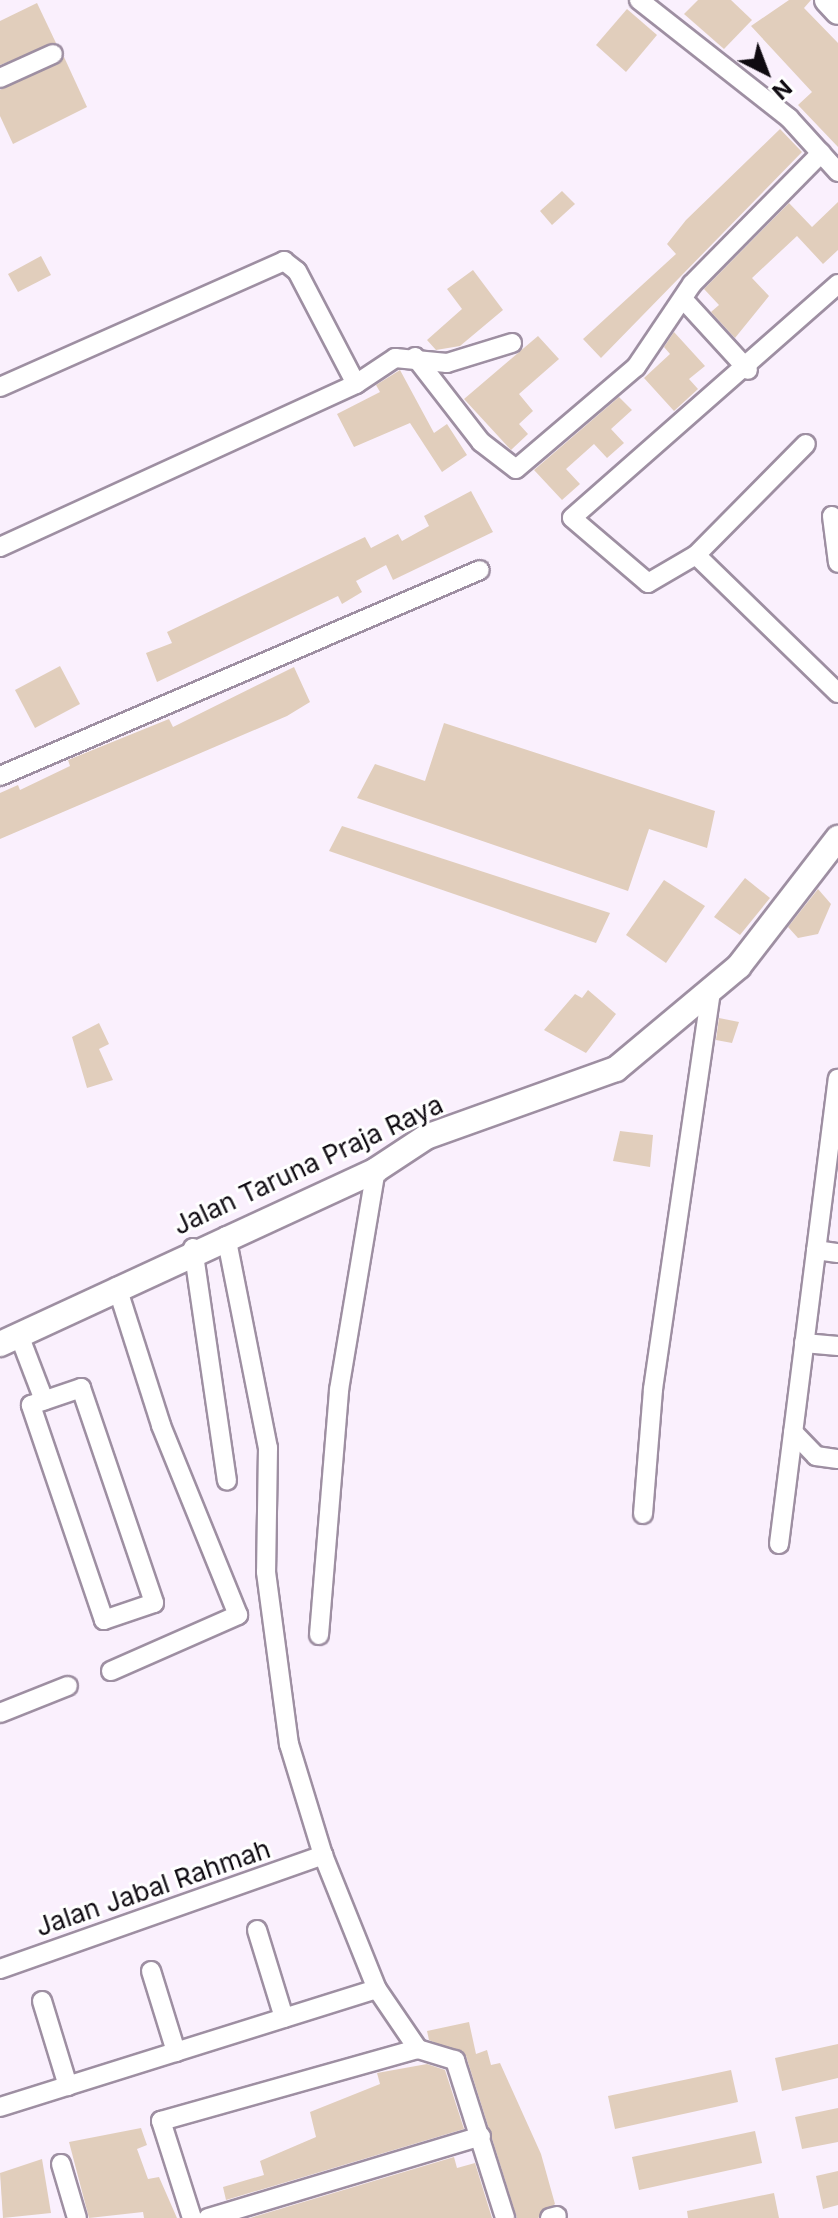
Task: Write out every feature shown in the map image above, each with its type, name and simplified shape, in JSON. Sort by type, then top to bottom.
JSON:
[{"type":"street","points":[[639,0],[789,118],[838,172]]},
{"type":"street","points":[[827,0],[838,12]]},
{"type":"street","points":[[0,78],[53,54]]},
{"type":"street","points":[[415,357],[481,442],[516,469],[636,367],[683,299],[821,153]]},
{"type":"street","points":[[0,387],[284,261],[297,271],[356,384]]},
{"type":"street","points":[[806,444],[696,555],[657,581],[643,578],[572,518],[748,370],[838,284]]},
{"type":"street","points":[[683,299],[748,370]]},
{"type":"street","points":[[0,547],[356,384],[395,358],[415,357],[447,363],[512,343]]},
{"type":"street","points":[[832,516],[838,562]]},
{"type":"street","points":[[696,555],[838,693]]},
{"type":"street","points":[[0,776],[480,570]]},
{"type":"street","name":"Jalan Taruna Praja Raya","points":[[9,1339],[193,1248],[376,1170],[426,1137],[616,1069],[711,992],[830,862],[838,838]]},
{"type":"street","points":[[643,1514],[653,1389],[711,992]]},
{"type":"street","points":[[779,1544],[816,1250],[831,1181],[838,1079]]},
{"type":"street","points":[[319,1635],[339,1390],[376,1170]]},
{"type":"street","points":[[226,1236],[268,1448],[265,1559],[287,1730],[323,1855],[377,1989],[418,2049]]},
{"type":"street","points":[[193,1248],[227,1481]]},
{"type":"street","points":[[816,1250],[838,1253]]},
{"type":"street","points":[[111,1671],[238,1615],[161,1425],[117,1287]]},
{"type":"street","points":[[9,1339],[44,1400]]},
{"type":"street","points":[[804,1343],[838,1346]]},
{"type":"street","points":[[81,1388],[154,1603],[104,1620],[31,1405],[44,1400],[81,1388]]},
{"type":"street","points":[[793,1432],[816,1456],[838,1459]]},
{"type":"street","points":[[0,1713],[68,1686]]},
{"type":"street","name":"Jalan Jabal Rahmah","points":[[0,1969],[323,1855]]},
{"type":"street","points":[[257,1930],[284,2018]]},
{"type":"street","points":[[151,1971],[176,2052]]},
{"type":"street","points":[[0,2107],[377,1989]]},
{"type":"street","points":[[42,2001],[68,2086]]},
{"type":"street","points":[[192,2218],[161,2121],[418,2049],[455,2060],[505,2218]]},
{"type":"street","points":[[208,2218],[481,2136]]},
{"type":"street","points":[[61,2164],[77,2218]]},
{"type":"building","points":[[698,0],[731,0],[752,20],[724,49],[684,14]]},
{"type":"building","points":[[789,0],[811,0],[804,8],[838,43],[838,147],[798,105],[812,92],[751,26]]},
{"type":"building","points":[[37,3],[56,43],[0,65],[0,21]]},
{"type":"building","points":[[627,9],[657,35],[626,72],[596,45]]},
{"type":"building","points":[[64,57],[87,107],[13,144],[0,116],[0,90]]},
{"type":"building","points":[[780,129],[802,152],[601,358],[583,339],[676,254],[667,244],[686,220]]},
{"type":"building","points":[[562,191],[575,204],[552,225],[540,211]]},
{"type":"building","points":[[838,202],[838,250],[823,264],[797,236],[752,278],[769,296],[735,338],[711,312],[719,305],[704,289],[789,203],[812,227]]},
{"type":"building","points":[[41,256],[51,275],[18,292],[8,274]]},
{"type":"building","points":[[473,270],[503,310],[460,346],[436,350],[427,340],[462,309],[447,289]]},
{"type":"building","points":[[674,332],[705,366],[689,379],[698,389],[674,411],[644,378],[670,354],[664,347]]},
{"type":"building","points":[[538,336],[559,359],[519,394],[533,411],[519,424],[528,434],[511,450],[464,399]]},
{"type":"building","points":[[400,370],[434,433],[447,424],[467,455],[442,472],[410,423],[354,447],[337,414],[380,392],[376,385]]},
{"type":"building","points":[[619,397],[632,410],[611,429],[624,443],[607,458],[594,444],[566,469],[580,484],[562,500],[534,470]]},
{"type":"building","points":[[471,491],[493,532],[393,580],[386,565],[356,581],[362,592],[342,604],[338,596],[157,682],[146,653],[172,643],[167,632],[365,537],[371,548],[398,534],[402,541],[429,526],[424,516]]},
{"type":"building","points":[[60,666],[80,704],[35,728],[15,690]]},
{"type":"building","points":[[294,667],[310,702],[287,716],[0,839],[0,793],[18,785],[20,790],[70,766],[68,760],[169,719],[173,727]]},
{"type":"building","points":[[444,723],[715,811],[707,848],[649,829],[628,891],[357,798],[375,764],[425,781]]},
{"type":"building","points":[[342,826],[610,913],[596,943],[329,851]]},
{"type":"building","points":[[745,878],[770,898],[740,935],[714,917]]},
{"type":"building","points":[[664,880],[705,906],[666,963],[626,935]]},
{"type":"building","points":[[818,889],[831,904],[818,934],[798,938],[788,927]]},
{"type":"building","points":[[588,990],[616,1014],[586,1053],[544,1030],[575,994],[582,998]]},
{"type":"building","points":[[719,1018],[739,1022],[732,1043],[716,1040]]},
{"type":"building","points":[[99,1023],[109,1044],[99,1049],[113,1080],[87,1088],[72,1037]]},
{"type":"building","points":[[620,1131],[653,1135],[650,1167],[613,1161]]},
{"type":"building","points":[[469,2022],[476,2054],[487,2050],[491,2065],[500,2063],[541,2154],[555,2204],[538,2218],[517,2218],[466,2056],[429,2040],[427,2031]]},
{"type":"building","points":[[838,2044],[838,2078],[782,2091],[775,2058]]},
{"type":"building","points":[[427,2064],[445,2070],[464,2129],[226,2200],[223,2187],[264,2175],[260,2161],[316,2137],[310,2112],[380,2084],[377,2073]]},
{"type":"building","points":[[731,2070],[738,2102],[615,2129],[608,2096]]},
{"type":"building","points":[[838,2108],[838,2142],[802,2149],[795,2117]]},
{"type":"building","points":[[141,2128],[147,2145],[137,2149],[148,2179],[159,2177],[177,2218],[144,2218],[143,2212],[89,2218],[69,2142]]},
{"type":"building","points":[[755,2131],[762,2163],[639,2190],[632,2157]]},
{"type":"building","points":[[454,2157],[457,2168],[475,2163],[492,2218],[250,2218]]},
{"type":"building","points":[[42,2159],[51,2213],[3,2218],[0,2173]]},
{"type":"building","points":[[838,2171],[838,2205],[823,2209],[816,2176]]},
{"type":"building","points":[[774,2193],[779,2218],[688,2218],[687,2211]]}]
